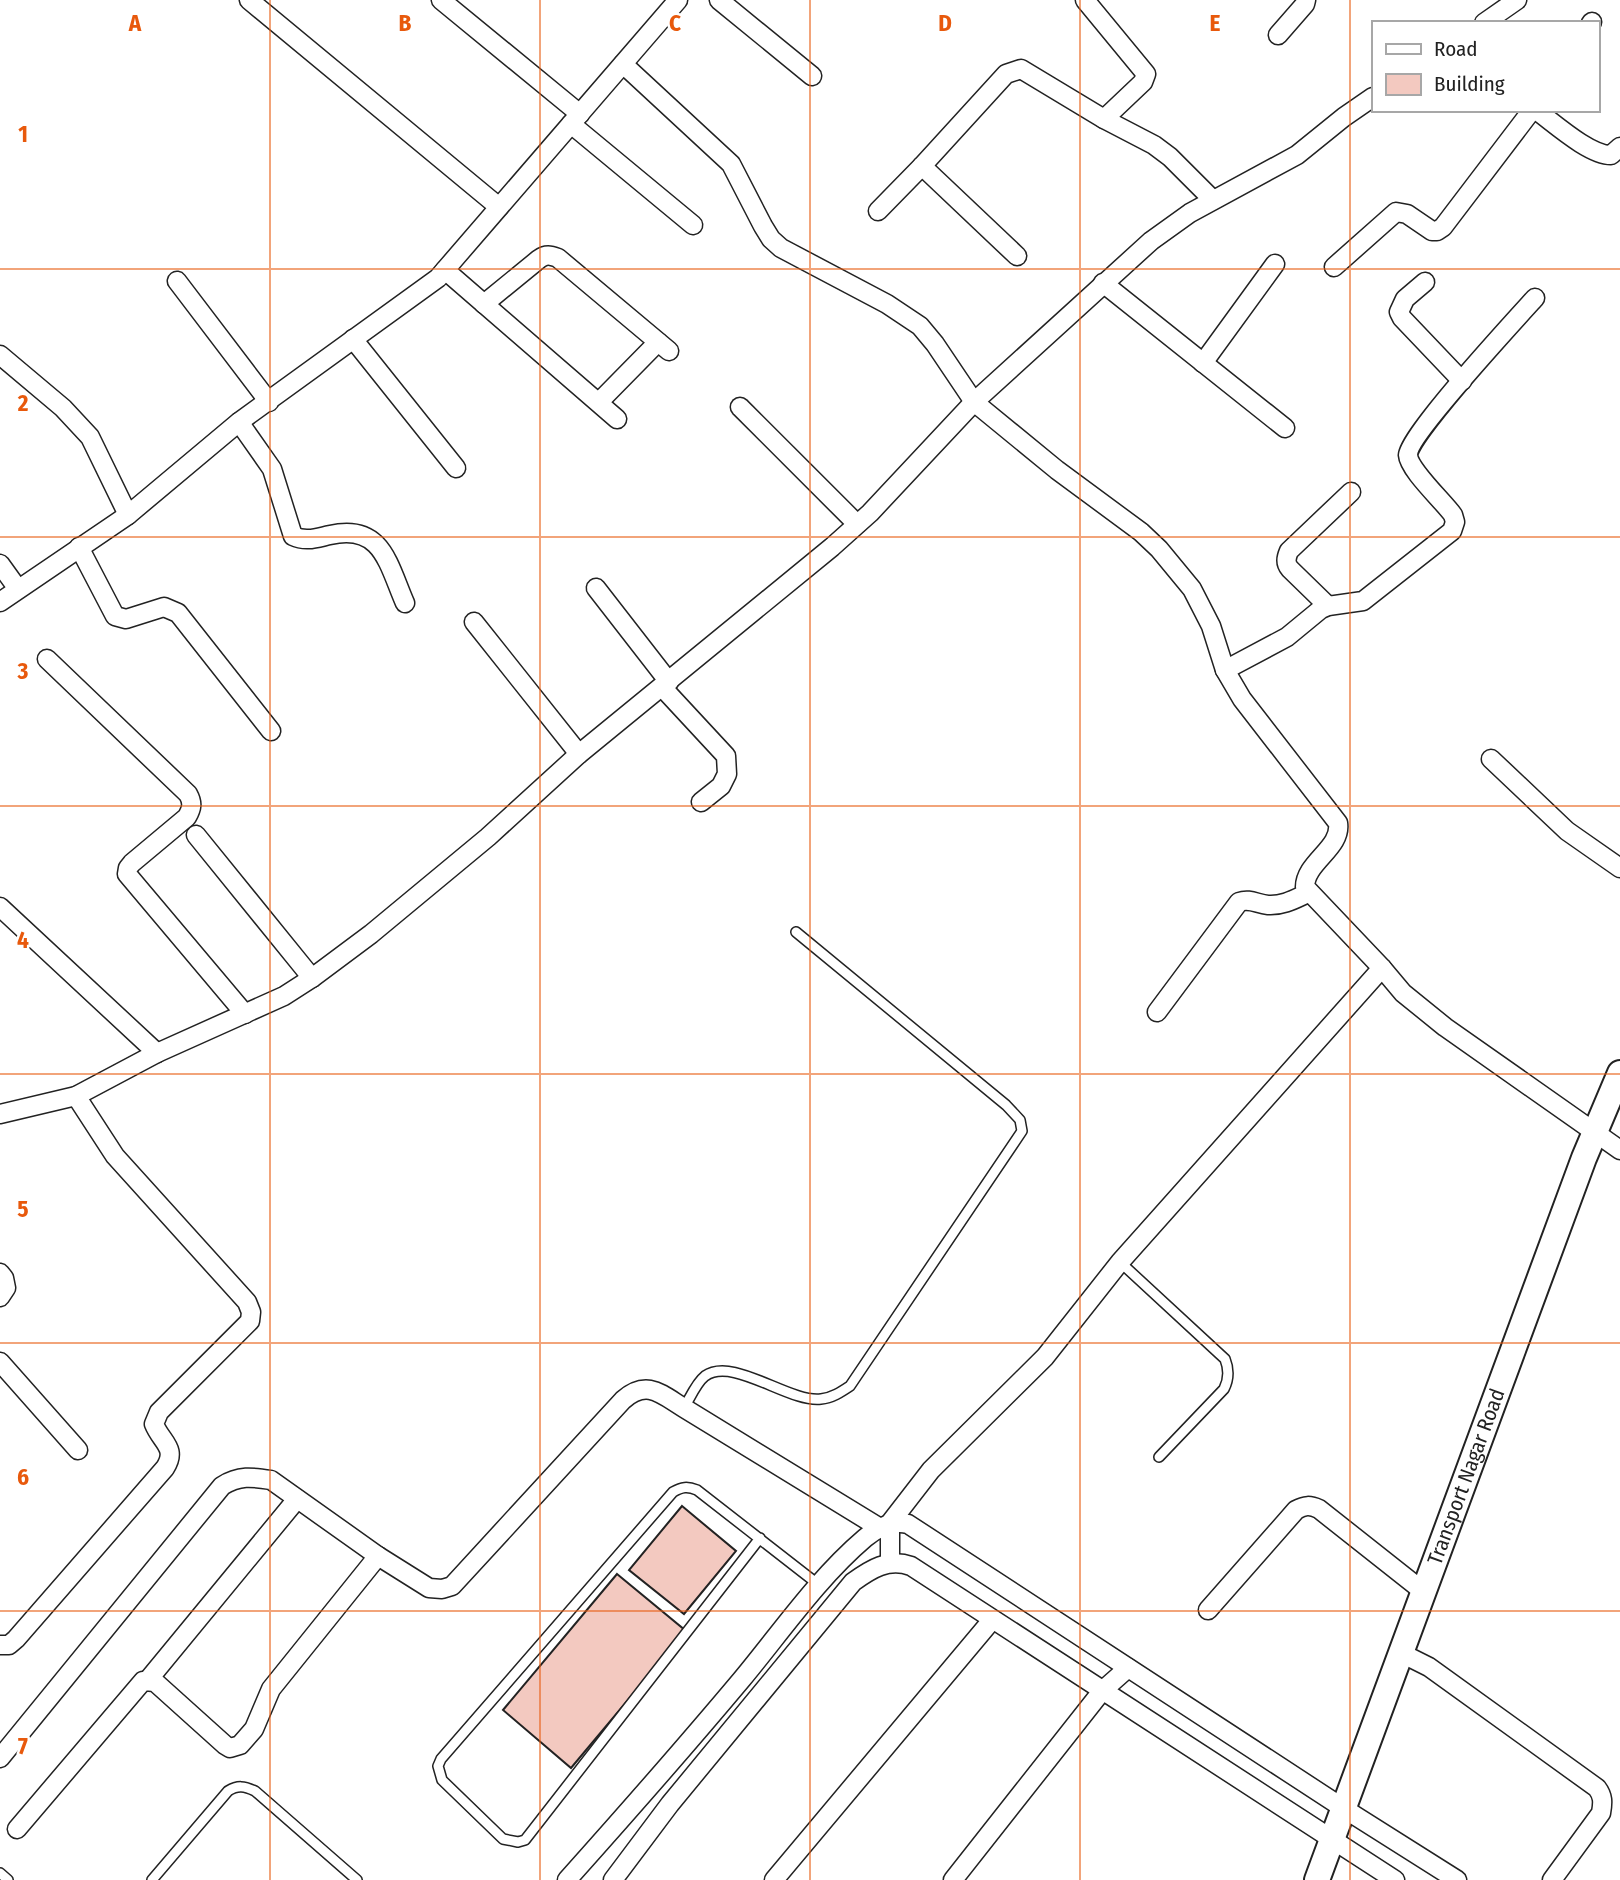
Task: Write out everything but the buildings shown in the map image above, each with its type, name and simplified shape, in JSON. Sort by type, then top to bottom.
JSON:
[{"type":"street","points":[[249,0],[499,207]]},
{"type":"street","points":[[441,0],[693,225]]},
{"type":"street","points":[[0,602],[128,514],[239,422],[438,278],[678,0]]},
{"type":"street","points":[[719,0],[813,76]]},
{"type":"street","points":[[1085,0],[1146,74],[1143,82],[1104,119]]},
{"type":"street","points":[[1279,35],[1306,0]]},
{"type":"street","points":[[1487,21],[1517,0]]},
{"type":"street","points":[[622,64],[731,164],[771,239],[795,257],[887,304],[920,326],[975,402],[1159,549],[1192,589],[1211,626],[1225,670],[1242,699],[1338,823],[1339,834],[1305,881],[1308,893],[1404,993],[1437,1021],[1620,1150]]},
{"type":"street","points":[[878,211],[1006,74],[1020,69],[1104,119],[1142,138],[1170,157],[1213,200]]},
{"type":"street","points":[[0,1114],[76,1096],[157,1054],[284,996],[312,978],[371,934],[579,754],[666,685],[857,524],[975,402],[1103,283],[1170,226],[1297,155],[1372,98]]},
{"type":"street","points":[[1334,267],[1396,212],[1406,214],[1432,231],[1443,227],[1532,112]]},
{"type":"street","points":[[1537,112],[1598,152],[1611,155],[1620,147]]},
{"type":"street","points":[[922,166],[1017,256]]},
{"type":"street","points":[[484,304],[544,255],[551,255],[664,347],[598,402]]},
{"type":"street","points":[[1203,363],[1275,264]]},
{"type":"street","points":[[445,270],[618,419]]},
{"type":"street","points":[[177,281],[269,402]]},
{"type":"street","points":[[1425,282],[1405,299],[1399,312],[1462,382]]},
{"type":"street","points":[[1103,283],[1286,428]]},
{"type":"street","points":[[1225,670],[1287,637],[1328,606],[1363,601],[1452,531],[1455,522],[1453,514],[1418,472],[1408,454],[1415,438],[1535,298]]},
{"type":"street","points":[[353,339],[456,468]]},
{"type":"street","points":[[0,355],[63,408],[90,437],[128,514]]},
{"type":"street","points":[[740,407],[857,524]]},
{"type":"street","points":[[239,422],[272,469],[293,536],[302,540],[350,533],[372,539],[381,548],[405,603]]},
{"type":"street","points":[[1328,606],[1286,565],[1286,557],[1289,551],[1351,492]]},
{"type":"street","points":[[79,547],[115,616],[125,619],[164,607],[178,613],[271,731]]},
{"type":"street","points":[[0,564],[18,589]]},
{"type":"street","points":[[596,588],[666,685],[726,755],[727,774],[721,786],[701,803]]},
{"type":"street","points":[[474,622],[579,754]]},
{"type":"street","points":[[47,659],[188,794],[192,801],[187,817],[132,863],[127,874],[246,1014]]},
{"type":"street","points":[[1491,759],[1567,831],[1620,868]]},
{"type":"street","points":[[196,835],[312,978]]},
{"type":"street","points":[[1157,1012],[1239,902],[1247,900],[1264,905],[1285,904],[1308,893]]},
{"type":"street","points":[[0,907],[157,1054]]},
{"type":"street","points":[[890,1563],[885,1526],[931,1470],[1045,1356],[1120,1262],[1382,968]]},
{"type":"street","name":"Transport Nagar Road","points":[[1317,1880],[1584,1158],[1620,1073]]},
{"type":"street","points":[[0,1645],[9,1645],[16,1639],[165,1468],[170,1453],[154,1424],[159,1412],[250,1321],[251,1312],[247,1302],[116,1156],[76,1096]]},
{"type":"street","points":[[0,1273],[5,1278],[6,1288],[0,1297]]},
{"type":"street","points":[[0,1362],[78,1450]]},
{"type":"street","points":[[0,1758],[222,1486],[235,1478],[250,1476],[271,1480],[378,1556],[429,1588],[442,1589],[452,1586],[633,1391],[643,1388],[655,1390],[885,1526]]},
{"type":"street","points":[[17,1829],[138,1686],[148,1681],[297,1499]]},
{"type":"street","points":[[1208,1610],[1296,1510],[1311,1505],[1320,1509],[1424,1592]]},
{"type":"street","points":[[566,1880],[648,1789],[819,1585],[865,1538],[885,1526],[900,1522],[908,1524],[1457,1880]]},
{"type":"street","points":[[148,1681],[155,1682],[225,1745],[230,1748],[240,1745],[258,1722],[271,1689],[378,1556]]},
{"type":"street","points":[[612,1880],[670,1804],[853,1582],[874,1567],[890,1563],[911,1566],[1395,1880]]},
{"type":"street","points":[[774,1880],[992,1620]]},
{"type":"street","points":[[1401,1653],[1429,1667],[1602,1794],[1601,1813],[1552,1880]]},
{"type":"street","points":[[953,1880],[1102,1691],[1128,1668]]},
{"type":"street","points":[[648,1789],[670,1804]]},
{"type":"lane","points":[[684,1408],[703,1377],[713,1372],[724,1371],[818,1400],[836,1395],[850,1386],[1022,1131],[1020,1120],[1006,1105],[796,932]]},
{"type":"lane","points":[[1120,1262],[1225,1359],[1227,1364],[1228,1375],[1224,1389],[1159,1457]]},
{"type":"lane","points":[[760,1538],[526,1840],[518,1842],[503,1839],[442,1780],[438,1766],[441,1759],[673,1492],[689,1487],[697,1490],[760,1538],[819,1585]]},
{"type":"lane","points":[[152,1880],[228,1791],[236,1786],[255,1791],[357,1880]]},
{"type":"lane","points":[[0,1873],[8,1880]]}]
